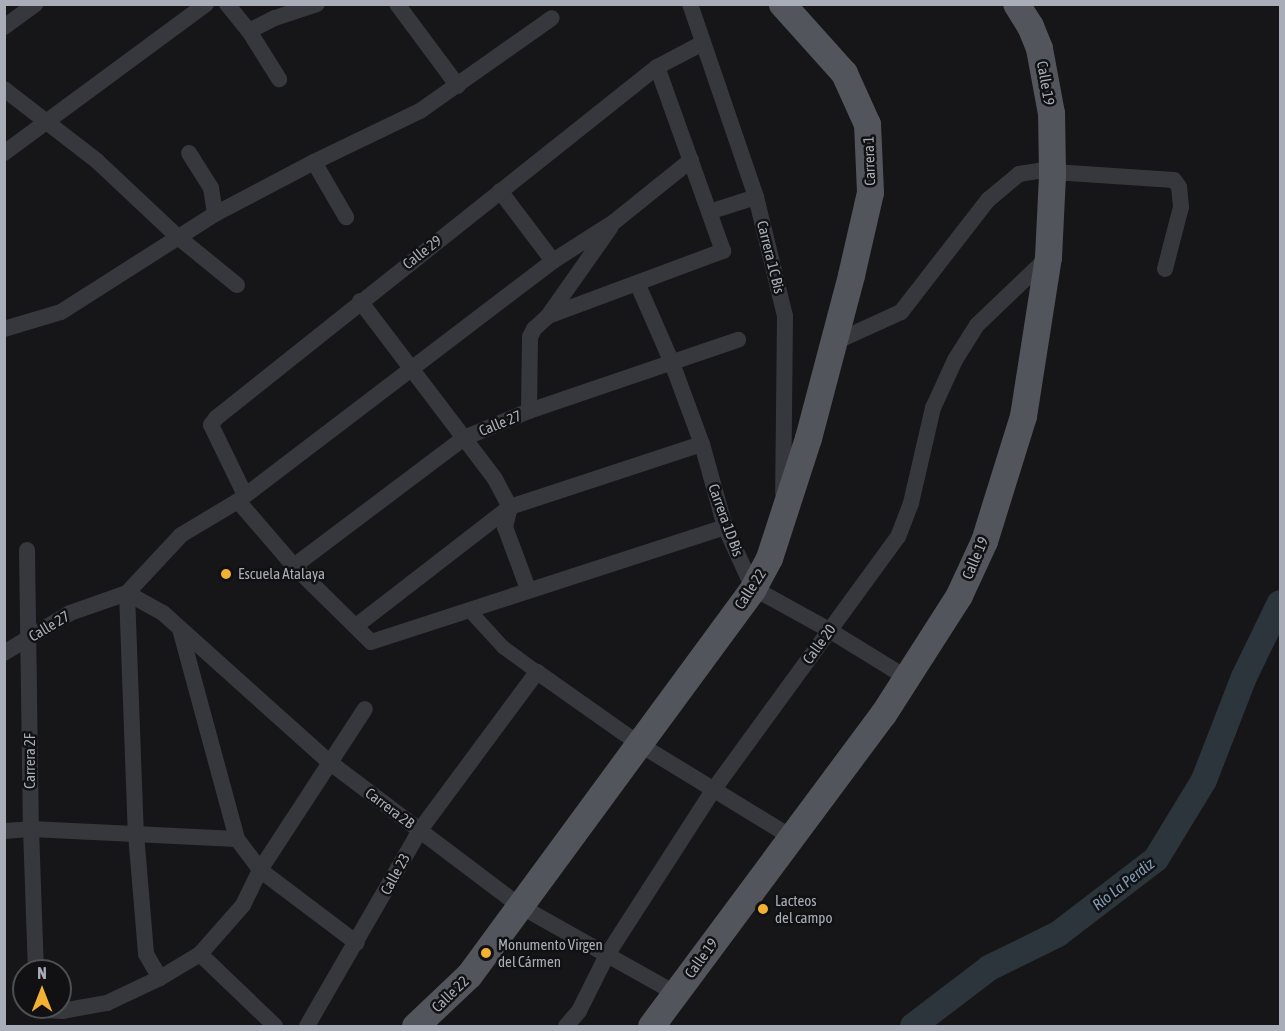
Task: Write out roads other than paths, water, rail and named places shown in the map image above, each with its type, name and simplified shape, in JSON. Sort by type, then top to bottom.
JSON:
[{"type":"main road","name":"Carrera 1","points":[[782,4],[844,73],[867,123],[870,192],[833,343]]},
{"type":"main road","name":"Calle 19","points":[[651,1026],[790,836],[883,714],[959,595],[994,512],[1023,416],[1048,257],[1052,174],[1052,113],[1045,71],[1030,26],[1016,4]]},
{"type":"main road","name":"Calle 22","points":[[415,1026],[469,975],[753,588],[769,558],[782,520],[833,343]]},
{"type":"street","points":[[4,27],[36,4]]},
{"type":"street","points":[[4,153],[206,4]]},
{"type":"street","points":[[227,4],[249,31],[279,79]]},
{"type":"street","points":[[249,31],[275,18],[317,4]]},
{"type":"street","points":[[397,4],[458,86]]},
{"type":"street","name":"Carrera 1C Bis","points":[[690,4],[756,197],[785,316],[782,520]]},
{"type":"street","points":[[4,329],[61,312],[215,214],[314,162],[420,111],[552,18]]},
{"type":"street","name":"Calle 29","points":[[242,498],[211,424],[216,418],[360,301],[657,67],[703,44]]},
{"type":"street","points":[[548,316],[638,285],[723,251],[657,67]]},
{"type":"street","points":[[4,90],[97,161],[178,237],[237,285]]},
{"type":"street","points":[[189,153],[211,188],[215,214]]},
{"type":"street","points":[[528,411],[530,337],[534,329],[548,316],[614,222],[691,160]]},
{"type":"street","points":[[314,162],[346,217]]},
{"type":"street","points":[[833,343],[901,312],[988,200],[1019,174],[1039,171],[1052,174],[1174,180],[1179,187],[1181,207],[1165,269]]},
{"type":"street","points":[[500,191],[553,261]]},
{"type":"street","points":[[709,212],[756,197]]},
{"type":"street","name":"Calle 27","points":[[4,653],[70,613],[127,593],[181,535],[242,498],[553,261],[614,222]]},
{"type":"street","name":"Calle 20","points":[[566,1026],[579,1011],[607,955],[714,789],[898,537],[911,503],[933,408],[955,360],[977,325],[1048,257]]},
{"type":"street","name":"Carrera 1D Bis","points":[[638,285],[672,363],[702,444],[725,527],[753,588]]},
{"type":"street","points":[[360,301],[495,479],[510,507],[505,527],[528,589]]},
{"type":"street","name":"Calle 27","points":[[294,566],[464,438],[528,411],[738,340]]},
{"type":"street","points":[[356,626],[510,507],[702,444]]},
{"type":"street","points":[[242,498],[294,566],[371,642],[470,611],[528,589],[725,527]]},
{"type":"street","name":"Carrera 2F","points":[[27,550],[31,829],[36,959]]},
{"type":"street","points":[[753,588],[829,630],[907,678]]},
{"type":"street","points":[[127,593],[136,834],[146,954],[160,978]]},
{"type":"street","name":"Carrera 2B","points":[[127,593],[163,613],[328,761],[520,906],[675,993]]},
{"type":"street","points":[[470,611],[503,646],[639,744],[790,836]]},
{"type":"street","points":[[180,628],[237,839],[260,870],[357,943]]},
{"type":"street","name":"Calle 23","points":[[307,1026],[357,943],[420,830],[537,672]]},
{"type":"street","points":[[72,1009],[107,1003],[160,978],[200,954],[243,905],[260,870],[328,761],[365,709]]},
{"type":"street","points":[[4,831],[31,829],[237,839]]},
{"type":"street","points":[[200,954],[275,1026]]},
{"type":"waterway","name":"Río La Perdiz","points":[[913,1026],[989,968],[1058,934],[1156,859],[1204,780],[1244,677],[1280,603]]},
{"type":"place","name":"Escuela Atalaya","points":[[226,574]]},
{"type":"place","name":"Lacteos del campo","points":[[763,909]]},
{"type":"place","name":"Monumento Virgen del Cármen","points":[[486,953]]}]
